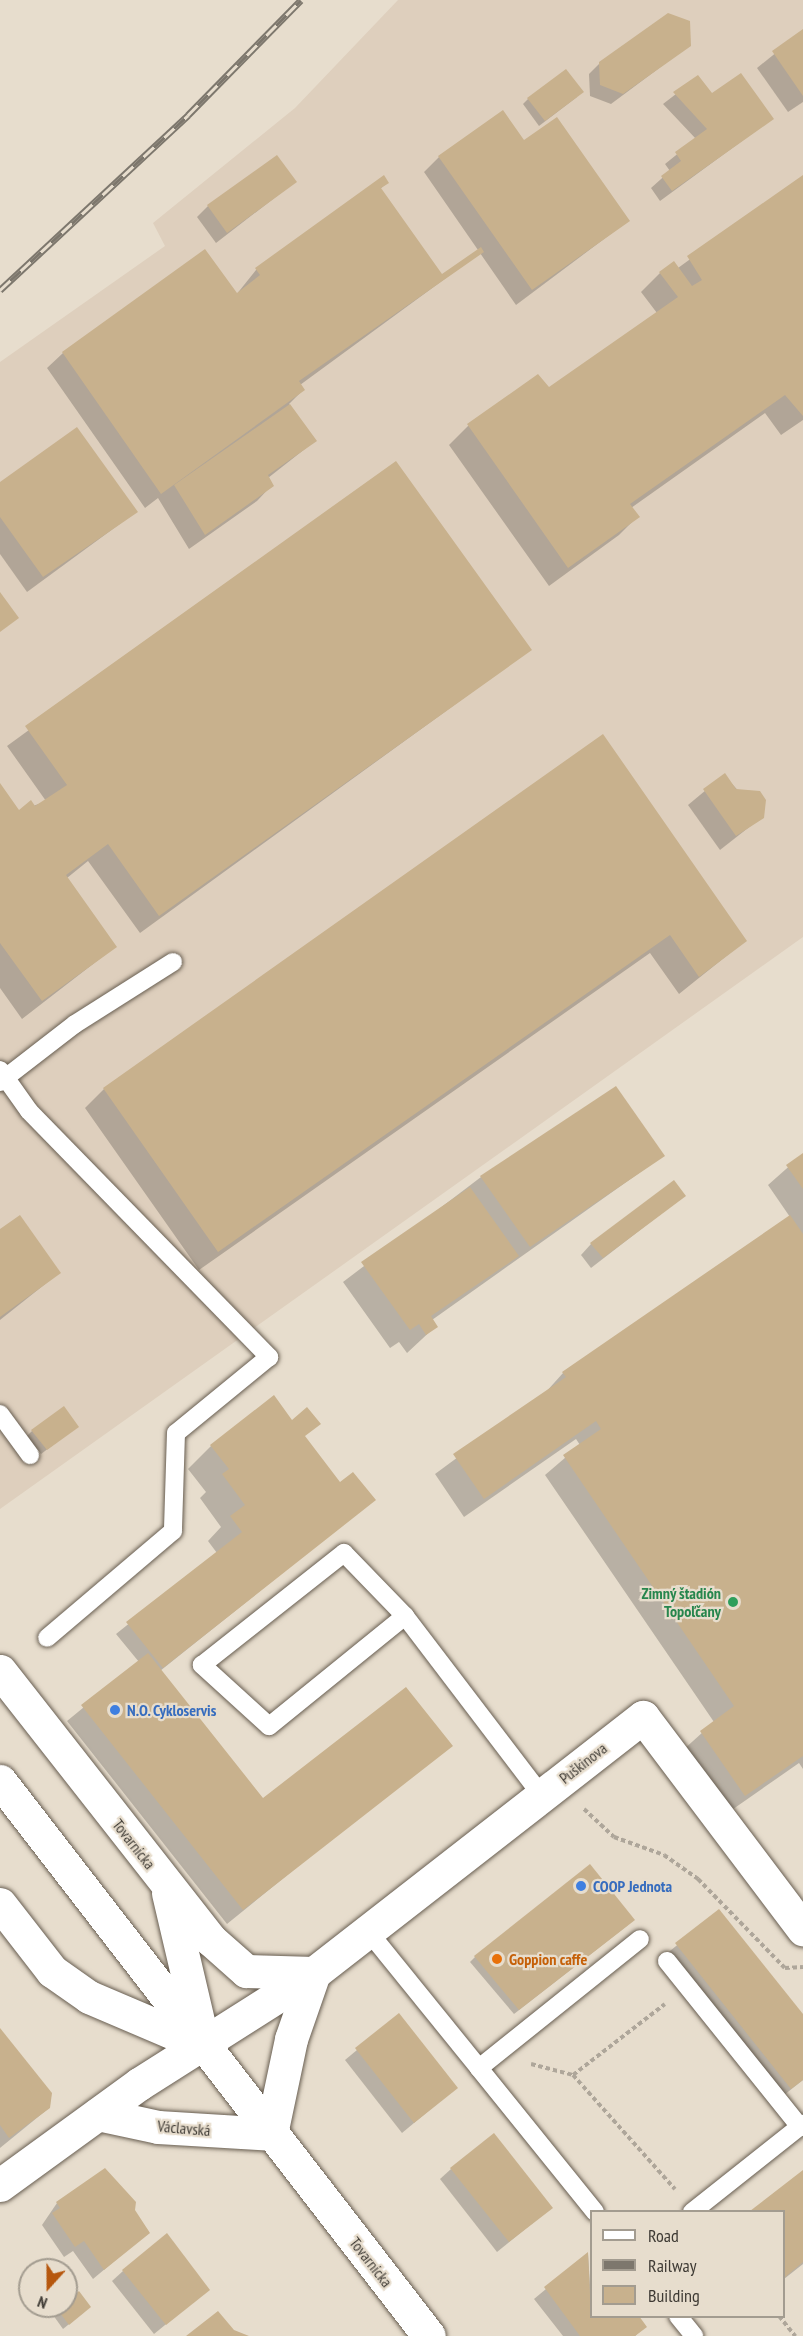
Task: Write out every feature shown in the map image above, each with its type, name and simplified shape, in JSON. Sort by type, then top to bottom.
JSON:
[{"type":"street","name":"Tovarnícka","points":[[0,1671],[166,1885],[204,2046]]},
{"type":"street","name":"Puškinova","points":[[204,2046],[314,1973],[643,1717],[803,1929]]},
{"type":"street","name":"Tovarnícka","points":[[0,1781],[429,2336]]},
{"type":"street","points":[[166,1885],[211,1940],[246,1971],[314,1973],[291,2039],[271,2134]]},
{"type":"street","name":"Tovarnícka","points":[[0,1904],[61,1977],[89,1997],[204,2046]]},
{"type":"street","points":[[0,2185],[98,2114],[204,2046]]},
{"type":"street","name":"Václavská","points":[[98,2114],[158,2127],[271,2134]]},
{"type":"lane","points":[[46,1638],[172,1531],[176,1433],[269,1358],[29,1111],[2,1076],[75,1024],[173,962]]},
{"type":"lane","points":[[0,1414],[30,1455]]},
{"type":"lane","points":[[405,1616],[269,1726],[202,1665],[344,1553],[405,1616],[550,1789]]},
{"type":"lane","points":[[368,1931],[594,2210]]},
{"type":"lane","points":[[478,2068],[640,1939]]},
{"type":"lane","points":[[667,1961],[802,2126],[694,2210]]},
{"type":"lane","points":[[680,2318],[694,2336]]},
{"type":"path","points":[[550,1789],[614,1837],[664,1855],[698,1880],[785,1968],[803,1967]]},
{"type":"path","points":[[573,2075],[688,1986]]},
{"type":"path","points":[[504,2049],[530,2063],[573,2075],[692,2210]]},
{"type":"path","points":[[781,2318],[795,2336]]},
{"type":"shaded area","points":[[398,0],[803,0],[803,937],[0,1509],[0,362],[165,246],[153,223],[295,108]]},
{"type":"building","points":[[668,13],[690,21],[691,46],[623,94],[600,85],[599,62]]},
{"type":"building","points":[[803,29],[803,96],[772,51]]},
{"type":"building","points":[[566,69],[584,92],[545,121],[527,98]]},
{"type":"building","points":[[741,73],[774,119],[672,191],[661,176],[681,161],[675,152],[707,129],[673,92],[698,75],[712,93]]},
{"type":"building","points":[[503,110],[524,140],[557,117],[630,221],[532,290],[438,156]]},
{"type":"building","points":[[277,155],[297,182],[227,233],[207,205]]},
{"type":"building","points":[[384,175],[389,183],[381,188],[442,274],[481,247],[484,252],[299,381],[305,390],[161,494],[62,352],[205,249],[237,293],[260,275],[255,268]]},
{"type":"building","points":[[803,175],[803,416],[785,395],[630,504],[640,517],[568,568],[467,424],[538,374],[549,387],[678,297],[659,272],[674,261],[692,286],[702,280],[687,256]]},
{"type":"building","points":[[290,404],[317,441],[268,475],[274,486],[205,535],[174,485]]},
{"type":"building","points":[[77,427],[138,512],[43,577],[0,517],[0,482]]},
{"type":"building","points":[[396,461],[532,650],[159,916],[108,844],[66,875],[117,947],[42,1001],[0,943],[0,783],[19,810],[31,800],[35,806],[67,785],[25,726]]},
{"type":"building","points":[[0,592],[19,618],[0,632]]},
{"type":"building","points":[[603,734],[747,941],[699,977],[670,935],[218,1252],[103,1088]]},
{"type":"building","points":[[725,773],[736,789],[760,791],[766,800],[764,818],[736,836],[703,789]]},
{"type":"building","points":[[616,1086],[665,1156],[530,1247],[480,1176]]},
{"type":"building","points":[[803,1153],[803,1189],[786,1165]]},
{"type":"building","points":[[674,1180],[686,1196],[603,1258],[590,1243]]},
{"type":"building","points":[[470,1187],[519,1256],[431,1316],[438,1327],[426,1335],[419,1324],[410,1330],[361,1262]]},
{"type":"building","points":[[20,1215],[61,1273],[0,1317],[0,1229]]},
{"type":"building","name":"Zimný štadión Topoľčany","points":[[790,1215],[803,1234],[803,1756],[745,1796],[700,1731],[734,1706],[563,1455],[601,1429],[596,1421],[484,1499],[453,1454],[566,1377],[562,1372]]},
{"type":"building","points":[[274,1395],[292,1420],[307,1407],[321,1424],[305,1436],[340,1482],[353,1472],[376,1500],[163,1668],[126,1622],[242,1532],[230,1516],[245,1505],[222,1474],[229,1469],[210,1445]]},
{"type":"building","points":[[64,1406],[79,1427],[47,1450],[31,1430]]},
{"type":"building","points":[[148,1653],[263,1798],[406,1687],[453,1746],[243,1910],[81,1705]]},
{"type":"building","points":[[590,1864],[635,1920],[519,2010],[474,1956]]},
{"type":"building","points":[[719,1909],[803,2014],[803,2080],[791,2089],[675,1943]]},
{"type":"building","points":[[399,2013],[458,2088],[414,2123],[355,2048]]},
{"type":"building","points":[[0,2028],[52,2093],[50,2108],[9,2138],[0,2125]]},
{"type":"building","points":[[494,2133],[553,2208],[509,2242],[450,2168]]},
{"type":"building","points":[[105,2168],[136,2202],[135,2210],[150,2233],[104,2270],[84,2241],[75,2247],[52,2213],[60,2208],[56,2202]]},
{"type":"building","points":[[803,2170],[803,2262],[785,2277],[785,2210],[751,2210]]},
{"type":"building","points":[[167,2233],[210,2290],[166,2325],[122,2270]]},
{"type":"building","points":[[588,2252],[590,2318],[640,2318],[647,2327],[635,2336],[580,2336],[544,2287]]},
{"type":"building","points":[[78,2292],[91,2307],[78,2318]]},
{"type":"building","points":[[218,2311],[234,2330],[249,2336],[186,2336]]},
{"type":"building","points":[[64,2318],[78,2318],[69,2325]]},
{"type":"railway","points":[[0,290],[188,115],[301,0]]},
{"type":"place","name":"Zimný štadión Topoľčany","points":[[733,1602]]},
{"type":"place","name":"N.O. Cykloservis","points":[[115,1710]]},
{"type":"place","name":"COOP Jednota","points":[[581,1886]]},
{"type":"place","name":"Goppion caffe","points":[[497,1959]]}]
